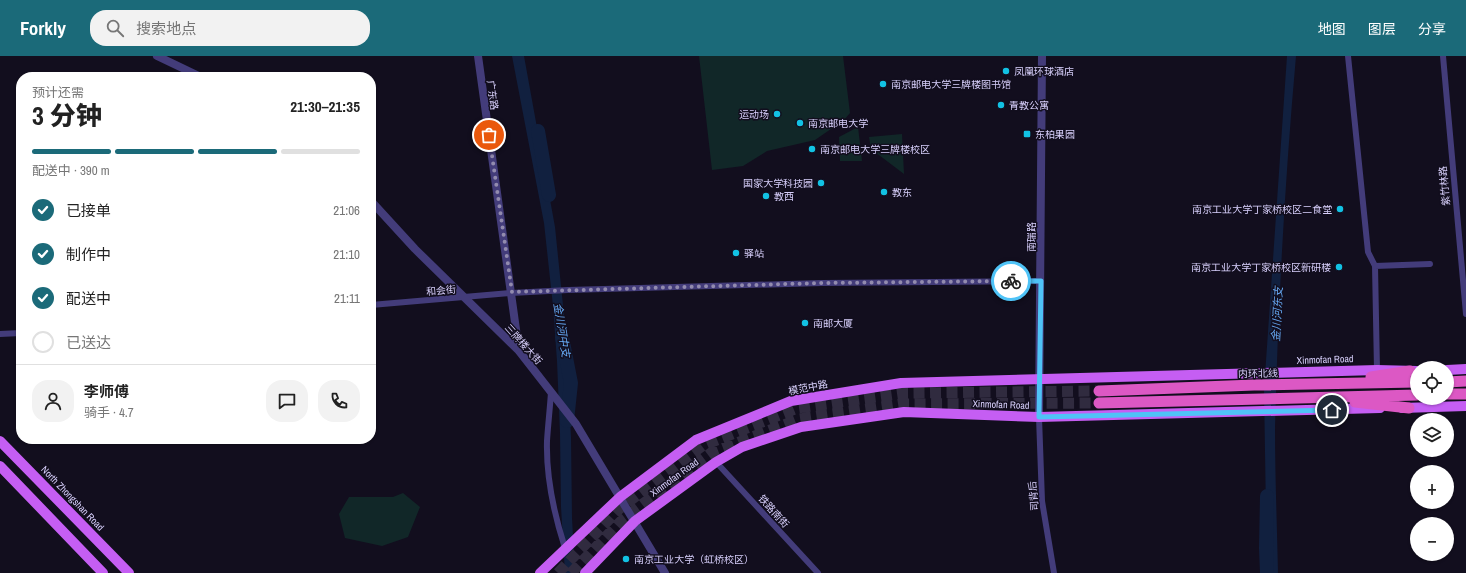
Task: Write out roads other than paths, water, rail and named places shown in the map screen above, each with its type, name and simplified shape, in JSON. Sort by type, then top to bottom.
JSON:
[{"type":"highway","points":[[1332,384],[1410,371]]},
{"type":"highway","points":[[1454,382],[1466,381]]},
{"type":"highway","name":"内环北线","points":[[1099,391],[1254,385],[1410,382]]},
{"type":"highway","points":[[1099,403],[1410,394]]},
{"type":"highway","points":[[1454,394],[1466,394]]},
{"type":"highway","points":[[1305,396],[1409,408]]},
{"type":"main road","points":[[1454,370],[1466,369]]},
{"type":"main road","name":"Xinmofan Road","points":[[1137,376],[1378,370],[1410,371]]},
{"type":"main road","name":"模范中路","points":[[540,573],[620,497],[696,440],[791,401],[901,383],[1040,381],[1137,376]]},
{"type":"main road","name":"Xinmofan Road","points":[[585,573],[635,521],[716,462],[742,447],[801,427],[904,412],[1039,417],[1466,406]]},
{"type":"main road","name":"North Zhongshan Road","points":[[0,441],[129,573]]},
{"type":"main road","points":[[0,466],[103,573]]},
{"type":"street","points":[[157,56],[191,72]]},
{"type":"street","name":"广东路","points":[[478,56],[519,351]]},
{"type":"street","name":"南瑞路","points":[[1039,417],[1042,56]]},
{"type":"street","points":[[1348,56],[1368,252],[1375,266],[1378,370]]},
{"type":"street","name":"紫竹林路","points":[[1443,56],[1466,314]]},
{"type":"street","name":"三牌楼大街","points":[[376,206],[519,351],[576,424],[665,573]]},
{"type":"street","points":[[1375,266],[1430,264]]},
{"type":"street","name":"和会街","points":[[376,305],[465,298],[512,292],[568,290],[822,283],[1041,281]]},
{"type":"street","points":[[0,334],[16,333]]},
{"type":"street","points":[[551,392],[547,442],[548,472],[557,524],[565,548]]},
{"type":"street","name":"司背后","points":[[1039,417],[1042,502],[1054,573]]},
{"type":"street","name":"铁路南街","points":[[716,462],[818,573]]},
{"type":"water","points":[[512,56],[524,56],[555,227],[565,325],[571,437],[572,518],[575,573],[565,573],[561,507],[557,361],[544,223]]},
{"type":"water","points":[[1287,56],[1296,56],[1285,195],[1276,381],[1275,446],[1278,573],[1267,573],[1264,390]]},
{"type":"waterway","name":"金川河中支","points":[[538,131],[549,195]]},
{"type":"waterway","name":"金川河中支","points":[[562,337],[571,383],[567,421]]},
{"type":"waterway","name":"金川河东支","points":[[1267,496],[1267,573]]},
{"type":"tunnel","points":[[558,573],[619,509],[702,446],[797,408],[905,393],[1099,391]]},
{"type":"tunnel","points":[[571,573],[624,518],[711,453],[799,419],[901,404],[1099,403]]},
{"type":"place","name":"凤凰环球酒店","points":[[1006,71]]},
{"type":"place","name":"南京邮电大学三牌楼图书馆","points":[[883,84]]},
{"type":"place","name":"青教公寓","points":[[1001,105]]},
{"type":"place","name":"运动场","points":[[777,114]]},
{"type":"place","name":"南京邮电大学","points":[[800,123]]},
{"type":"place","name":"东柏果园","points":[[1027,134]]},
{"type":"place","name":"南京邮电大学三牌楼校区","points":[[812,149]]},
{"type":"place","name":"国家大学科技园","points":[[821,183]]},
{"type":"place","name":"教东","points":[[884,192]]},
{"type":"place","name":"教西","points":[[766,196]]},
{"type":"place","name":"南京工业大学丁家桥校区二食堂","points":[[1340,209]]},
{"type":"place","name":"驿站","points":[[736,253]]},
{"type":"place","name":"南京工业大学丁家桥校区新研楼","points":[[1339,267]]},
{"type":"place","name":"南邮大厦","points":[[805,323]]},
{"type":"place","name":"南京工业大学（虹桥校区）","points":[[626,559]]}]
